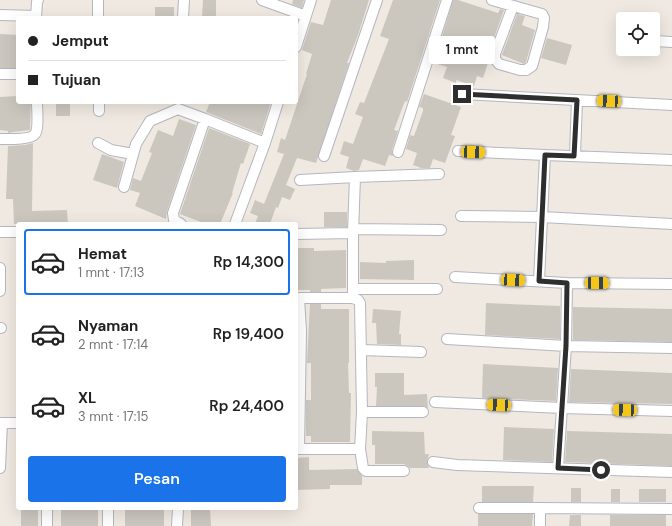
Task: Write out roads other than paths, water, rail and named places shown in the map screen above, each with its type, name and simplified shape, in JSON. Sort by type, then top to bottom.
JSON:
[{"type":"street","points":[[36,16],[38,0]]},
{"type":"street","points":[[98,0],[98,16]]},
{"type":"street","points":[[183,16],[184,0]]},
{"type":"street","points":[[262,0],[306,16]]},
{"type":"street","points":[[298,41],[311,0]]},
{"type":"street","points":[[324,156],[377,0]]},
{"type":"street","points":[[398,152],[447,0]]},
{"type":"street","points":[[492,0],[542,14],[544,18],[543,27],[532,66],[526,70],[520,70],[499,64],[495,59],[495,54],[513,6]]},
{"type":"street","points":[[0,15],[18,16]]},
{"type":"street","points":[[660,41],[672,42]]},
{"type":"street","points":[[0,74],[16,74]]},
{"type":"street","points":[[462,94],[672,104]]},
{"type":"street","points":[[574,156],[577,100]]},
{"type":"street","points":[[0,139],[30,137],[35,134],[37,130],[36,104]]},
{"type":"street","points":[[236,222],[265,143],[277,104]]},
{"type":"street","points":[[124,187],[136,144],[150,121],[178,109],[265,143]]},
{"type":"street","points":[[178,222],[174,220],[173,213],[206,119]]},
{"type":"street","points":[[98,143],[112,150],[133,154]]},
{"type":"street","points":[[458,151],[672,160]]},
{"type":"street","points":[[539,281],[545,155]]},
{"type":"street","points":[[300,180],[439,174]]},
{"type":"street","points":[[355,177],[353,231],[354,294],[360,303],[362,412],[360,449],[363,468],[366,471],[404,471]]},
{"type":"street","points":[[461,216],[672,224]]},
{"type":"street","points":[[298,234],[353,231],[441,230]]},
{"type":"street","points":[[0,232],[16,232]]},
{"type":"street","points":[[0,268],[0,291]]},
{"type":"street","points":[[455,277],[567,283],[672,284]]},
{"type":"street","points":[[558,468],[566,346],[567,283]]},
{"type":"street","points":[[298,419],[301,331],[298,298],[438,289]]},
{"type":"street","points":[[447,339],[566,346],[672,348]]},
{"type":"street","points":[[361,350],[421,352]]},
{"type":"street","points":[[435,402],[672,411]]},
{"type":"street","points":[[362,412],[423,412]]},
{"type":"street","points":[[0,468],[1,423],[16,423]]},
{"type":"street","points":[[298,448],[360,449]]},
{"type":"street","points":[[433,462],[457,465],[672,472]]},
{"type":"street","points":[[479,508],[672,509]]},
{"type":"street","points":[[540,508],[540,526]]},
{"type":"street","points":[[47,510],[47,526]]},
{"type":"street","points":[[108,510],[108,526]]},
{"type":"street","points":[[177,526],[178,510]]}]
